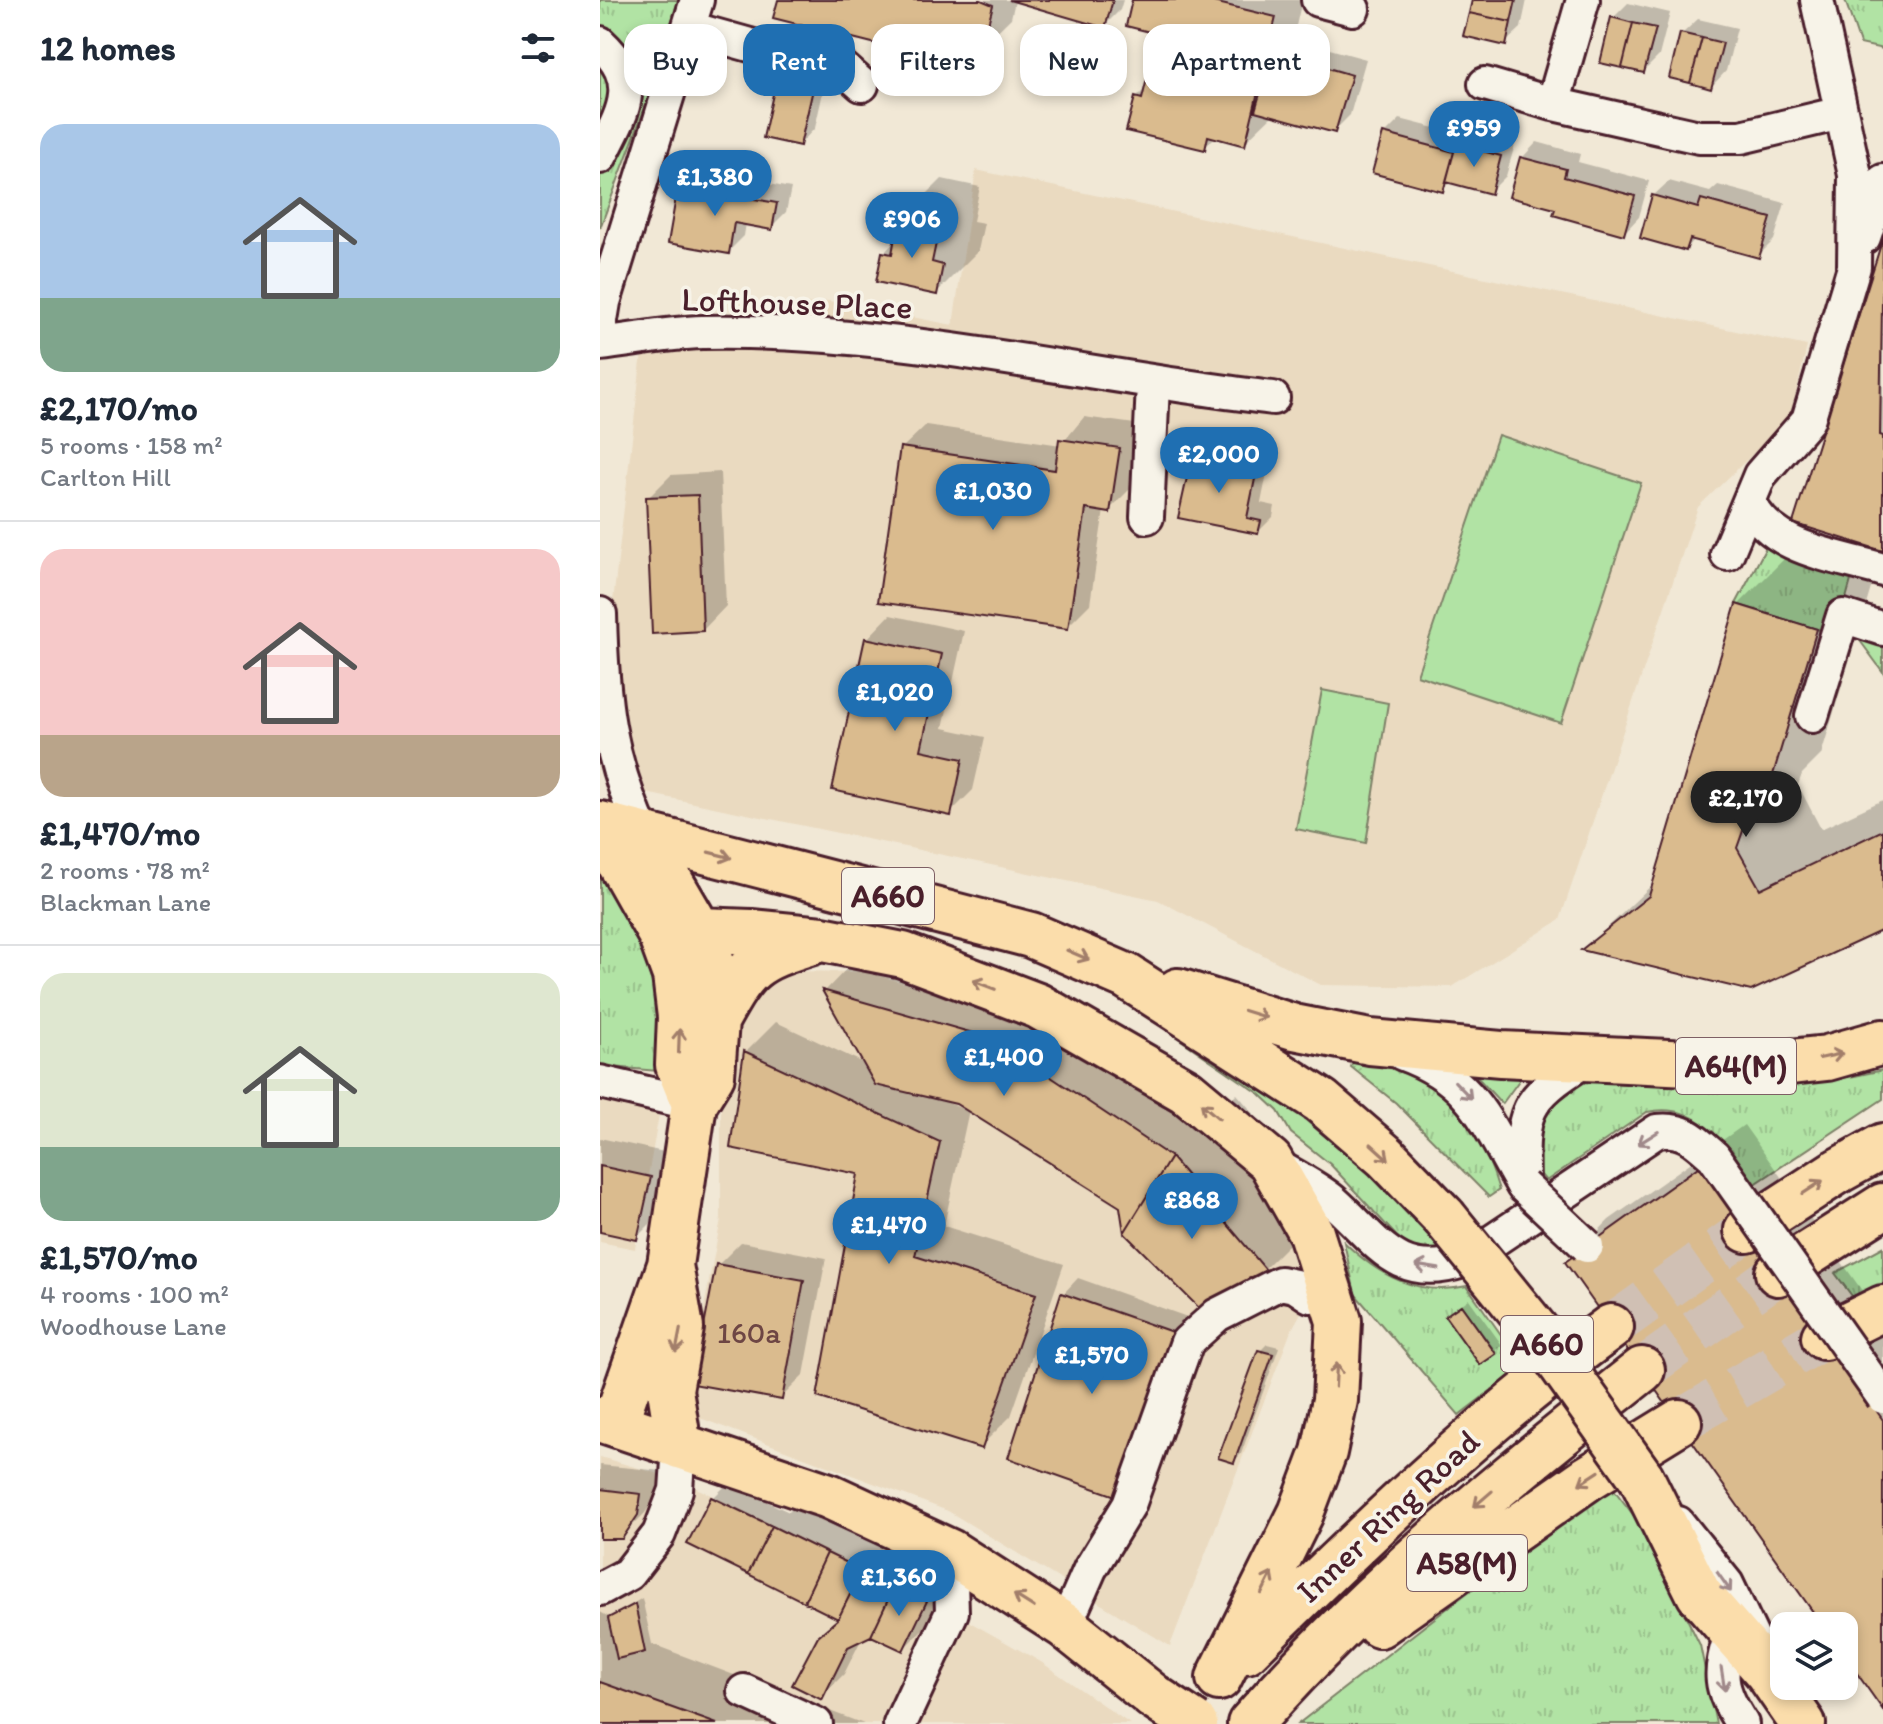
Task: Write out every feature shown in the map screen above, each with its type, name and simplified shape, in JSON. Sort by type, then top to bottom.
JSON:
[{"type":"highway","name":"A660","points":[[600,826],[1031,935],[1126,976],[1321,1101],[1386,1157],[1444,1217],[1540,1335],[1641,1477],[1699,1594],[1767,1672],[1803,1724]]},
{"type":"highway","name":"A660","points":[[600,826],[679,932],[712,963],[716,1021],[712,1075],[694,1104],[670,1265],[607,1411],[675,1433],[829,1496],[950,1552],[1065,1626],[1167,1710],[1195,1724]]},
{"type":"highway","name":"A660","points":[[644,836],[679,932],[675,975],[680,1017],[678,1065],[694,1104]]},
{"type":"highway","points":[[600,862],[644,941],[675,975]]},
{"type":"highway","name":"A660","points":[[679,932],[822,939],[903,955],[1038,1006],[1186,1091],[1270,1161]]},
{"type":"highway","points":[[716,1021],[735,985],[750,967],[770,955],[822,939]]},
{"type":"highway","points":[[1126,976],[1294,1027],[1370,1042],[1586,1060]]},
{"type":"highway","name":"A64(M)","points":[[1586,1060],[1753,1066],[1827,1058],[1883,1042]]},
{"type":"highway","points":[[1747,1230],[1883,1146]]},
{"type":"highway","name":"A58(M)","points":[[1219,1678],[1301,1513],[1324,1452],[1335,1400],[1339,1321],[1311,1233],[1270,1161]]},
{"type":"highway","points":[[1778,1273],[1883,1206]]},
{"type":"highway","name":"A660","points":[[670,1265],[681,1328],[670,1390],[675,1433]]},
{"type":"highway","points":[[1824,1337],[1880,1312]]},
{"type":"highway","name":"Inner Ring Road","points":[[1167,1710],[1219,1678],[1427,1476],[1534,1384],[1611,1327]]},
{"type":"highway","name":"Inner Ring Road","points":[[1256,1718],[1336,1632],[1448,1529],[1518,1468],[1642,1370]]},
{"type":"highway","name":"A58(M)","points":[[1256,1718],[1588,1478],[1679,1422]]},
{"type":"street","points":[[1318,0],[1353,9]]},
{"type":"street","points":[[1553,104],[1583,0]]},
{"type":"street","points":[[1817,0],[1855,175],[1854,267]]},
{"type":"street","points":[[600,326],[604,302],[693,14],[775,52],[835,61],[862,85]]},
{"type":"street","points":[[600,43],[621,64],[627,80],[618,121],[600,157]]},
{"type":"street","points":[[1485,84],[1553,104],[1699,137],[1741,137],[1841,113]]},
{"type":"street","points":[[1727,554],[1772,457],[1808,420],[1883,181]]},
{"type":"street","name":"Lofthouse Place","points":[[600,344],[701,332],[848,338],[944,347],[1153,384],[1273,398]]},
{"type":"street","points":[[1147,517],[1153,384]]},
{"type":"street","points":[[1749,502],[1763,527],[1779,539],[1883,570]]},
{"type":"street","points":[[600,614],[602,698],[623,788],[644,836]]},
{"type":"street","points":[[1812,716],[1843,616],[1883,629]]},
{"type":"street","points":[[1370,1042],[1435,1065],[1463,1088],[1482,1112],[1523,1186],[1587,1246]]},
{"type":"street","points":[[1523,1186],[1521,1129],[1530,1105],[1553,1080],[1586,1060]]},
{"type":"street","points":[[600,1082],[694,1104]]},
{"type":"street","points":[[1270,1161],[1331,1199],[1393,1260],[1436,1270],[1463,1261],[1657,1131],[1674,1129],[1691,1136],[1714,1157],[1883,1397]]},
{"type":"street","points":[[1065,1626],[1090,1569],[1129,1505],[1187,1342],[1217,1315],[1280,1283],[1295,1286],[1310,1296]]},
{"type":"street","points":[[600,1589],[628,1574],[659,1534],[676,1490],[675,1433]]},
{"type":"street","points":[[1641,1477],[1727,1584],[1767,1672]]},
{"type":"street","points":[[900,1724],[952,1612],[950,1552]]},
{"type":"street","points":[[1732,1632],[1720,1667],[1726,1700],[1742,1724]]},
{"type":"street","points":[[744,1691],[816,1724]]},
{"type":"shaded area","points":[[976,170],[1807,346],[1790,418],[1698,507],[1560,920],[1452,987],[1321,985],[1158,900],[646,793],[618,709],[611,619],[645,327],[829,301],[953,325]]},
{"type":"shaded area","points":[[783,971],[867,972],[1026,1020],[1177,1103],[1253,1164],[1299,1233],[1313,1291],[1291,1331],[1170,1646],[948,1511],[684,1412],[721,1219],[721,1088],[747,999]]},
{"type":"shaded area","points":[[600,1083],[662,1098],[635,1249],[600,1242]]},
{"type":"shaded area","points":[[600,1457],[680,1480],[952,1612],[1041,1662],[1130,1724],[600,1724]]},
{"type":"green space","points":[[600,0],[678,0],[671,24],[624,24],[624,96],[649,96],[600,228]]},
{"type":"green space","points":[[1845,0],[1883,0],[1883,49],[1860,44]]},
{"type":"green space","points":[[600,47],[619,65],[600,148]]},
{"type":"green space","points":[[1498,435],[1641,483],[1561,723],[1417,675]]},
{"type":"green space","points":[[1772,536],[1856,562],[1836,635],[1736,604]]},
{"type":"green space","points":[[1858,638],[1883,646],[1883,672]]},
{"type":"green space","points":[[1322,690],[1388,703],[1366,843],[1296,829]]},
{"type":"green space","points":[[600,869],[642,949],[662,1016],[658,1071],[600,1066]]},
{"type":"green space","points":[[1172,1034],[1289,1106],[1371,1175],[1445,1250],[1418,1249],[1401,1241],[1330,1164],[1291,1133],[1278,1111],[1260,1094]]},
{"type":"green space","points":[[1354,1058],[1400,1066],[1425,1075],[1442,1086],[1477,1135],[1499,1190],[1489,1197],[1396,1103],[1351,1067]]},
{"type":"green space","points":[[1466,1065],[1528,1068],[1502,1104]]},
{"type":"green space","points":[[1883,1070],[1883,1099],[1749,1188],[1709,1130],[1683,1113],[1666,1110],[1647,1112],[1546,1181],[1534,1167],[1531,1127],[1570,1083],[1590,1079],[1700,1087],[1774,1086]]},
{"type":"green space","points":[[1344,1242],[1371,1265],[1400,1281],[1432,1289],[1467,1286],[1523,1366],[1459,1415],[1355,1294]],"holes":[[[1461,1305],[1496,1353],[1480,1364],[1445,1317]]]},
{"type":"green space","points":[[1883,1247],[1883,1286],[1855,1300],[1835,1273]]},
{"type":"green space","points":[[1609,1483],[1641,1525],[1700,1645],[1716,1724],[1298,1724]]},
{"type":"building","points":[[778,0],[981,0],[993,5],[988,24],[871,24],[871,43],[855,39],[855,24],[797,24],[773,18]]},
{"type":"building","points":[[1009,0],[1113,0],[1106,24],[1091,24]]},
{"type":"building","points":[[1132,0],[1205,0],[1276,17],[1274,24],[1143,24],[1143,30],[1126,24]]},
{"type":"building","points":[[1472,0],[1516,0],[1511,22],[1469,13]]},
{"type":"building","points":[[1469,13],[1511,22],[1506,46],[1463,36]]},
{"type":"building","points":[[1611,17],[1633,23],[1622,68],[1600,63]]},
{"type":"building","points":[[1633,23],[1656,28],[1644,73],[1622,68]]},
{"type":"building","points":[[1680,33],[1702,38],[1690,83],[1669,78]]},
{"type":"building","points":[[1702,38],[1723,43],[1711,89],[1690,83]]},
{"type":"building","points":[[1330,69],[1352,75],[1335,133],[1255,111],[1259,96],[1330,96]]},
{"type":"building","points":[[1143,95],[1257,96],[1245,146],[1208,136],[1205,150],[1126,131],[1135,97],[1142,99]]},
{"type":"building","points":[[773,96],[811,96],[800,146],[763,138]]},
{"type":"building","points":[[1383,133],[1454,152],[1443,192],[1372,173]]},
{"type":"building","points":[[1456,144],[1501,156],[1491,194],[1446,182]]},
{"type":"building","points":[[1520,157],[1566,169],[1564,177],[1635,196],[1624,235],[1553,215],[1555,209],[1509,197]]},
{"type":"building","points":[[678,186],[777,203],[772,230],[734,223],[729,254],[668,243]]},
{"type":"building","points":[[1652,195],[1698,208],[1701,199],[1771,218],[1759,258],[1690,239],[1686,251],[1640,238]]},
{"type":"building","points":[[898,220],[939,229],[932,262],[943,265],[937,295],[876,282],[882,252],[892,254]]},
{"type":"building","points":[[1883,238],[1880,435],[1883,436],[1883,551],[1793,523]]},
{"type":"building","points":[[1059,439],[1120,448],[1110,513],[1086,509],[1068,629],[878,602],[900,447],[1055,470]]},
{"type":"building","points":[[1192,455],[1257,469],[1247,518],[1261,521],[1258,534],[1178,518]]},
{"type":"building","points":[[698,495],[703,631],[652,634],[646,497]]},
{"type":"building","points":[[1736,604],[1817,629],[1760,818],[1749,814],[1737,848],[1760,889],[1883,830],[1883,930],[1751,991],[1581,950],[1649,896]]},
{"type":"building","points":[[865,638],[942,654],[921,750],[963,759],[951,816],[832,790]]},
{"type":"building","points":[[822,990],[994,1039],[1171,1157],[1124,1233],[1120,1207],[956,1104],[875,1085]]},
{"type":"building","points":[[744,1051],[940,1142],[915,1256],[1036,1294],[982,1449],[817,1397],[858,1174],[730,1148]]},
{"type":"building","points":[[744,1051],[940,1142],[915,1256],[1036,1294],[982,1449],[817,1397],[858,1174],[730,1148]]},
{"type":"building","points":[[1171,1157],[1266,1270],[1205,1314],[1124,1233]]},
{"type":"building","points":[[1701,1165],[1883,1420],[1883,1710],[1858,1675],[1858,1612],[1813,1612],[1565,1262]]},
{"type":"building","points":[[600,1166],[651,1177],[637,1240],[600,1232]]},
{"type":"building","points":[[716,1264],[804,1280],[782,1400],[693,1384]]},
{"type":"building","points":[[1061,1293],[1175,1333],[1124,1499],[1008,1458]]},
{"type":"building","points":[[1461,1305],[1496,1354],[1480,1365],[1445,1316]]},
{"type":"building","points":[[1258,1350],[1273,1354],[1234,1463],[1218,1458]]},
{"type":"building","points":[[600,1489],[641,1494],[638,1515],[622,1539],[600,1539]]},
{"type":"building","points":[[711,1497],[772,1526],[748,1574],[687,1544]]},
{"type":"building","points":[[772,1526],[827,1553],[804,1602],[748,1574]]},
{"type":"building","points":[[827,1553],[862,1570],[838,1619],[804,1602]]},
{"type":"building","points":[[862,1570],[895,1585],[871,1636],[848,1647],[822,1700],[792,1685],[818,1636],[838,1619]]},
{"type":"building","points":[[895,1585],[927,1601],[903,1651],[871,1636]]},
{"type":"building","points":[[635,1604],[645,1652],[617,1659],[608,1618]]},
{"type":"building","points":[[600,1682],[717,1724],[600,1724]]},
{"type":"tunnel","points":[[1611,1327],[1747,1230]]},
{"type":"tunnel","points":[[1642,1370],[1778,1273]]},
{"type":"tunnel","points":[[1679,1422],[1824,1337]]}]
